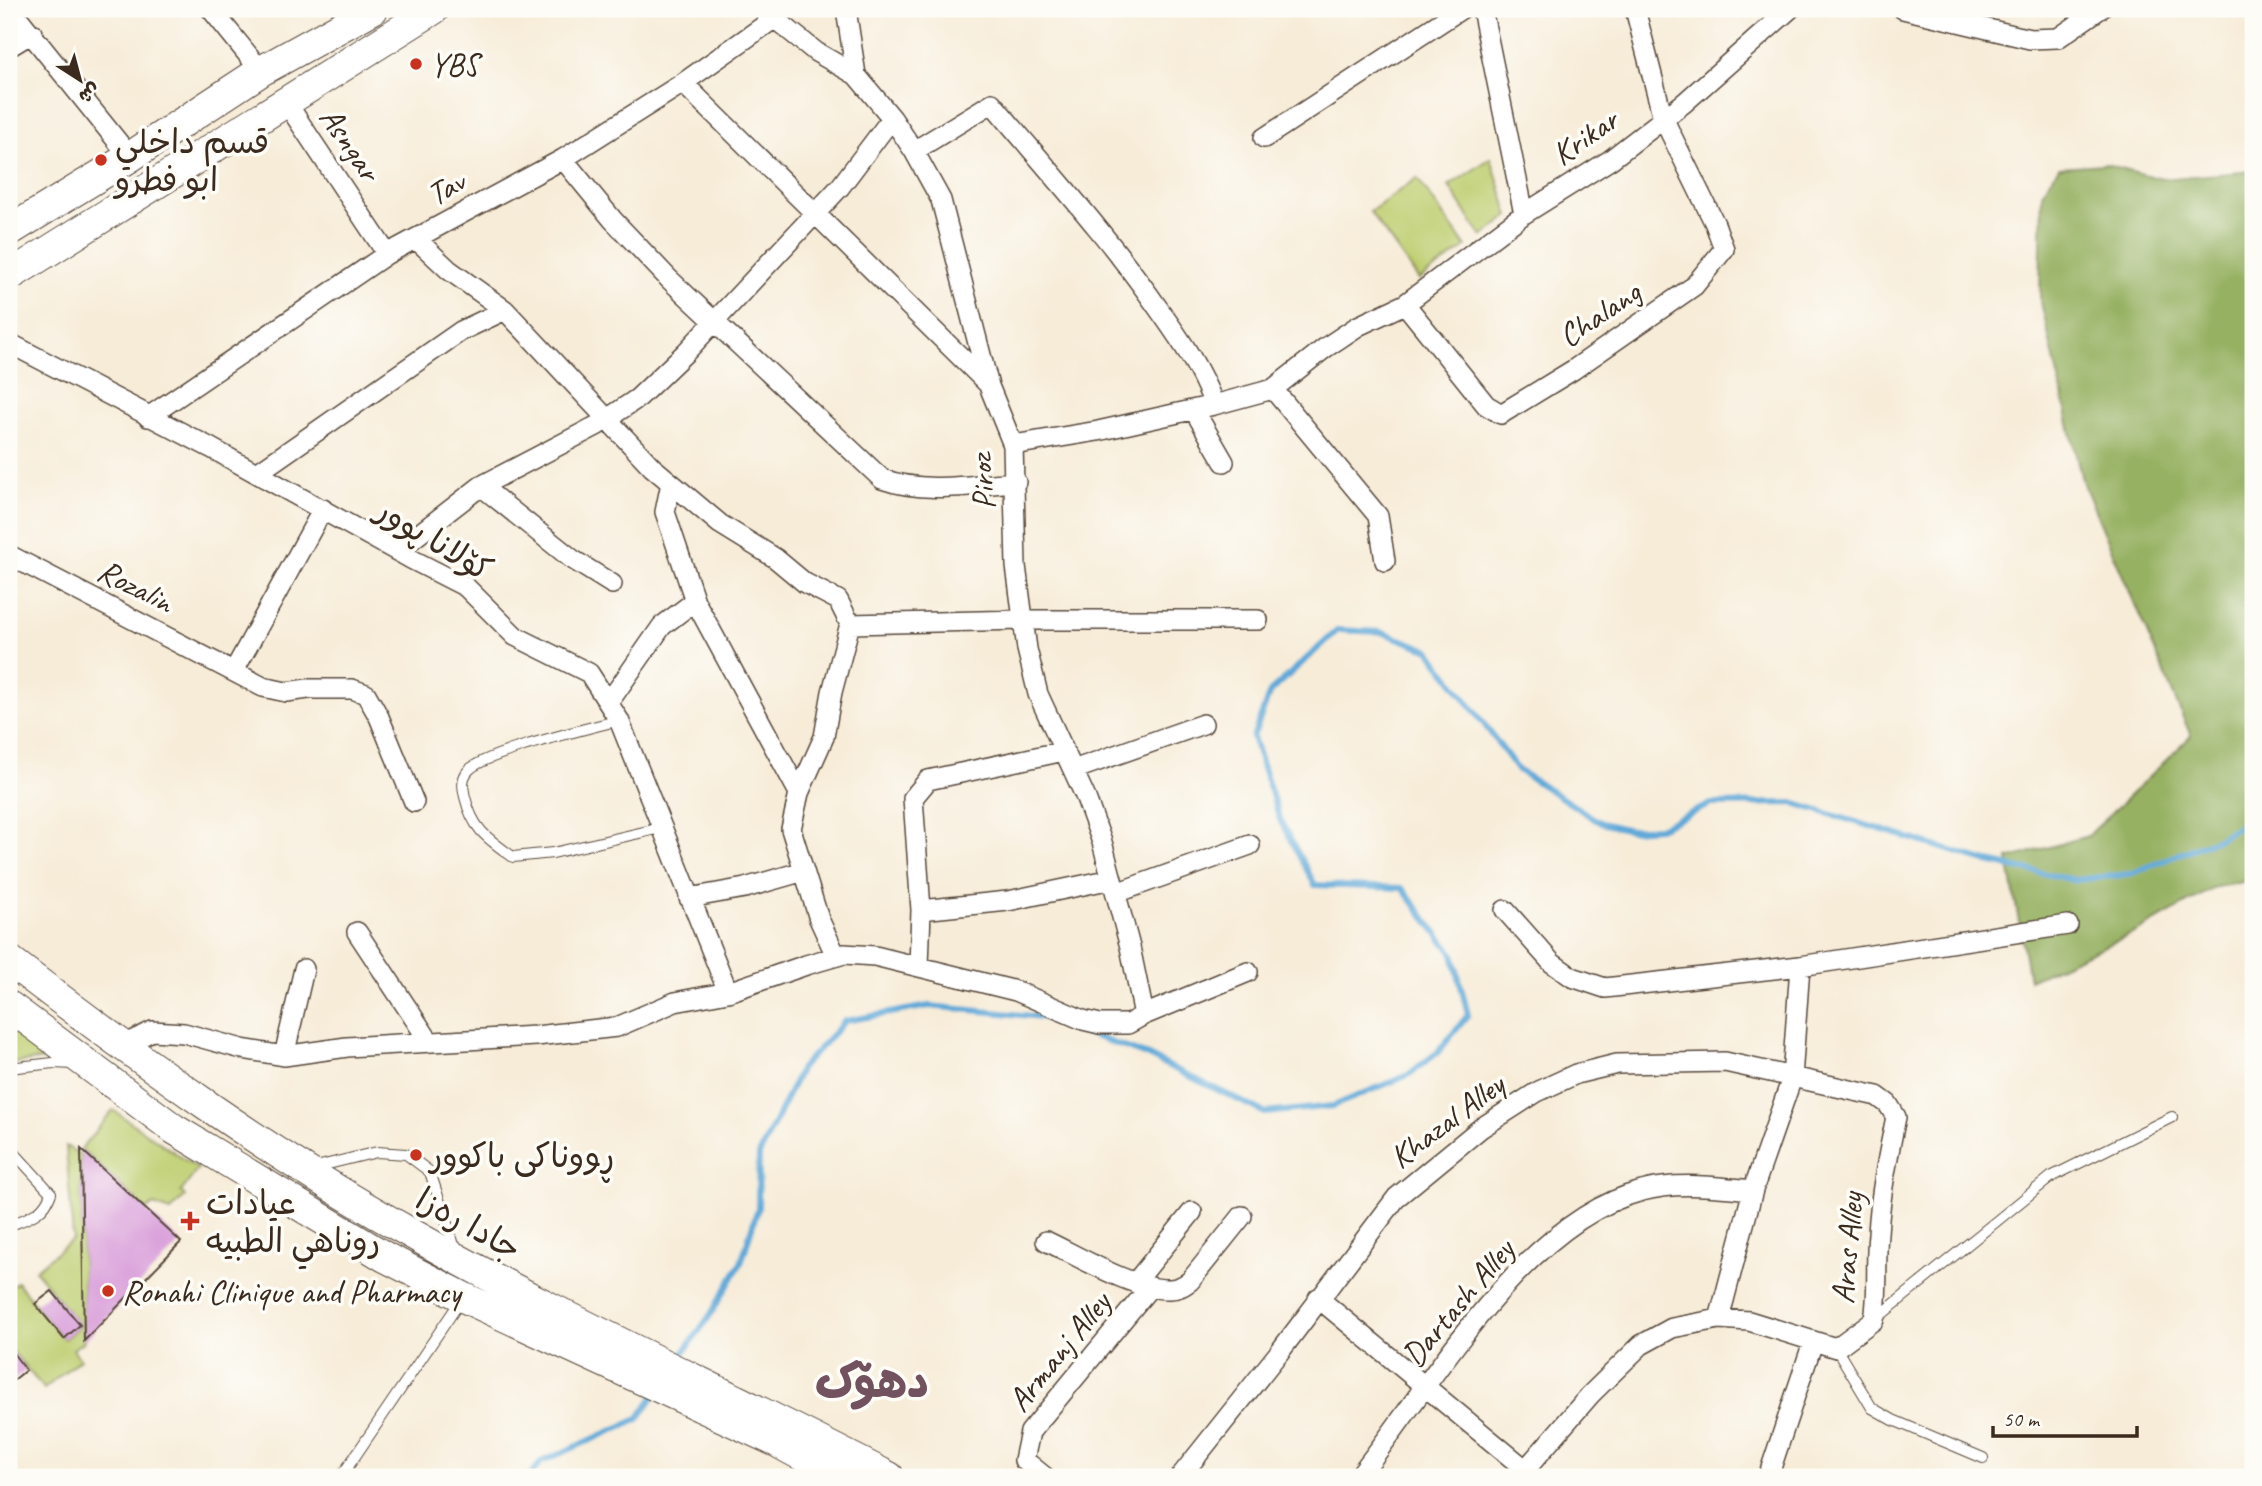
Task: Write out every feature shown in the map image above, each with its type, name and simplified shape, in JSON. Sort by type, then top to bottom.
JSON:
[{"type":"main road","points":[[9,276],[434,9]]},
{"type":"main road","points":[[9,231],[130,157],[261,71],[371,10],[387,38]]},
{"type":"main road","name":"جادا ره‌زا","points":[[9,960],[122,1046],[223,1117],[304,1170],[458,1258],[582,1337],[782,1433],[889,1477]]},
{"type":"main road","name":"جادا ره‌زا","points":[[9,1006],[185,1136],[385,1257],[463,1297],[582,1337]]},
{"type":"main road","name":"جادا ره‌زا","points":[[782,1433],[841,1477]]},
{"type":"street","points":[[11,9],[130,157]]},
{"type":"street","points":[[211,9],[261,71]]},
{"type":"street","points":[[846,9],[856,75]]},
{"type":"street","points":[[1264,138],[1461,9]]},
{"type":"street","points":[[1482,9],[1524,214]]},
{"type":"street","points":[[1635,9],[1662,118]]},
{"type":"street","name":"Krikar","points":[[1273,389],[1358,326],[1405,304],[1524,214],[1610,160],[1684,103],[1790,9]]},
{"type":"street","points":[[1903,9],[2030,39],[2058,38],[2100,9]]},
{"type":"street","name":"Piroz","points":[[769,13],[816,52],[856,75],[892,118],[941,200],[989,386],[1013,445],[1016,566],[1027,649],[1038,694],[1098,831],[1130,947],[1144,1015]]},
{"type":"street","name":"Tav","points":[[148,417],[387,254],[563,159],[683,83],[769,13]]},
{"type":"street","points":[[9,47],[32,33]]},
{"type":"street","points":[[683,83],[989,386]]},
{"type":"street","name":"Asngar","points":[[286,102],[387,254]]},
{"type":"street","points":[[914,151],[992,103],[1132,270],[1185,345],[1204,378],[1214,405]]},
{"type":"street","points":[[397,551],[481,486],[607,419],[638,398],[713,323],[840,187],[892,118]]},
{"type":"street","name":"Chalang","points":[[1405,304],[1486,405],[1501,414],[1573,370],[1694,286],[1724,249],[1715,224],[1662,118]]},
{"type":"street","points":[[563,159],[613,220],[713,323],[882,479],[927,489],[1016,482]]},
{"type":"street","points":[[416,239],[449,270],[505,310],[652,467],[720,524],[775,558],[805,583],[838,600],[850,624],[832,692],[824,737],[799,793],[791,830],[819,919],[836,956]]},
{"type":"street","points":[[257,473],[461,331],[505,310]]},
{"type":"street","name":"کۆلانا پوور","points":[[9,344],[257,473],[466,587],[515,636],[589,673],[619,720],[728,992]]},
{"type":"street","points":[[1013,445],[1098,431],[1273,389],[1378,516],[1385,561]]},
{"type":"street","points":[[1194,410],[1224,463]]},
{"type":"street","points":[[671,483],[665,512],[695,601],[799,793]]},
{"type":"street","points":[[481,486],[572,559],[611,584]]},
{"type":"street","points":[[234,671],[323,509]]},
{"type":"street","name":"Rozalin","points":[[9,555],[263,687],[286,692],[352,689],[366,694],[379,717],[414,802]]},
{"type":"street","points":[[609,702],[662,626],[695,601]]},
{"type":"street","points":[[850,624],[1023,620],[1258,620]]},
{"type":"street","points":[[1073,770],[1203,724]]},
{"type":"street","points":[[919,966],[920,910],[914,798],[928,780],[1064,751]]},
{"type":"street","points":[[920,910],[1114,886],[1250,845]]},
{"type":"street","points":[[689,898],[745,888],[804,871]]},
{"type":"street","points":[[1505,910],[1552,963],[1572,977],[1605,988],[1800,966],[2068,925]]},
{"type":"street","points":[[357,932],[429,1041]]},
{"type":"street","points":[[122,1046],[152,1031],[184,1033],[242,1049],[284,1056],[347,1047],[536,1036],[617,1027],[675,1002],[728,992],[844,954],[875,956],[1016,991],[1083,1020],[1100,1024],[1128,1024],[1248,972]]},
{"type":"street","points":[[1719,1319],[1753,1189],[1792,1078],[1800,966]]},
{"type":"street","points":[[284,1056],[304,969]]},
{"type":"street","name":"Khazal Alley","points":[[1180,1477],[1281,1350],[1396,1197],[1480,1128],[1537,1091],[1576,1074],[1617,1064],[1725,1062],[1877,1096]]},
{"type":"street","name":"Aras Alley","points":[[1522,1473],[1590,1395],[1641,1345],[1672,1328],[1719,1319],[1749,1321],[1836,1348],[1874,1320],[1878,1296],[1877,1237],[1882,1190],[1896,1117],[1888,1104],[1877,1096]]},
{"type":"street","name":"Dartash Alley","points":[[1358,1477],[1479,1312],[1547,1244],[1601,1205],[1643,1190],[1694,1185],[1753,1189]]},
{"type":"street","name":"Armanj Alley","points":[[1045,1477],[1024,1460],[1030,1433],[1143,1285],[1192,1212]]},
{"type":"street","points":[[1046,1241],[1143,1285],[1169,1289],[1190,1282],[1241,1216]]},
{"type":"street","points":[[1318,1298],[1426,1387],[1522,1473]]},
{"type":"street","points":[[1768,1477],[1813,1342]]},
{"type":"lane","points":[[619,720],[486,758],[467,771],[462,784],[469,815],[481,833],[513,857],[553,853],[661,828]]},
{"type":"lane","points":[[9,1068],[52,1063],[88,1065]]},
{"type":"lane","points":[[1874,1320],[2051,1177],[2172,1117]]},
{"type":"lane","points":[[9,1147],[51,1192],[48,1203],[38,1214],[16,1223],[9,1219]]},
{"type":"lane","points":[[304,1170],[377,1152],[406,1154],[430,1172],[458,1258]]},
{"type":"lane","points":[[341,1477],[463,1297]]},
{"type":"lane","points":[[1836,1348],[1872,1408],[1893,1420],[1983,1458]]},
{"type":"green space","points":[[1491,158],[1509,216],[1482,237],[1449,186]]},
{"type":"green space","points":[[2105,164],[2162,179],[2253,171],[2253,880],[2216,887],[2136,932],[2029,980],[2008,859],[2088,836],[2191,736],[2082,480],[2040,298],[2042,193],[2059,167]]},
{"type":"green space","points":[[1417,178],[1466,247],[1419,280],[1370,212]]},
{"type":"green space","points":[[9,1022],[53,1058],[9,1064]]},
{"type":"green space","points":[[113,1110],[198,1169],[181,1192],[185,1196],[171,1211],[154,1205],[146,1209],[81,1149]]},
{"type":"green space","points":[[66,1146],[81,1155],[84,1341],[73,1349],[80,1359],[44,1389],[9,1347],[9,1289],[17,1282],[64,1339],[80,1326],[35,1270],[73,1239]]},
{"type":"building","name":"Ronahi Clinique and Pharmacy","points":[[81,1149],[181,1242],[84,1341]]},
{"type":"building","points":[[52,1291],[80,1325],[64,1339],[35,1304]]},
{"type":"building","points":[[9,1348],[26,1370],[9,1384]]},
{"type":"waterway","points":[[677,1362],[711,1314],[741,1263],[758,1208],[759,1155],[801,1068],[845,1021],[929,1006],[1042,1017],[1146,1055],[1265,1113],[1333,1106],[1408,1075],[1438,1052],[1468,1015],[1453,954],[1402,888],[1315,885],[1280,820],[1253,737],[1270,692],[1338,630],[1381,632],[1429,650],[1518,770],[1601,823],[1630,830],[1659,828],[1711,804],[1793,803],[1988,862],[2075,880],[2130,874],[2220,838],[2253,816]]},
{"type":"waterway","points":[[529,1477],[541,1462],[638,1419],[655,1394]]},
{"type":"place","name":"YBS","points":[[416,64]]},
{"type":"place","name":"قسم داخلي ابو فطرو","points":[[101,160]]},
{"type":"place","name":"ڕووناکی باکوور","points":[[416,1155]]},
{"type":"place","name":"عيادات روناهي الطبيه","points":[[190,1221]]},
{"type":"place","name":"Ronahi Clinique and Pharmacy","points":[[108,1291]]},
{"type":"district","name":"دھۆک","points":[[872,1381]]}]
